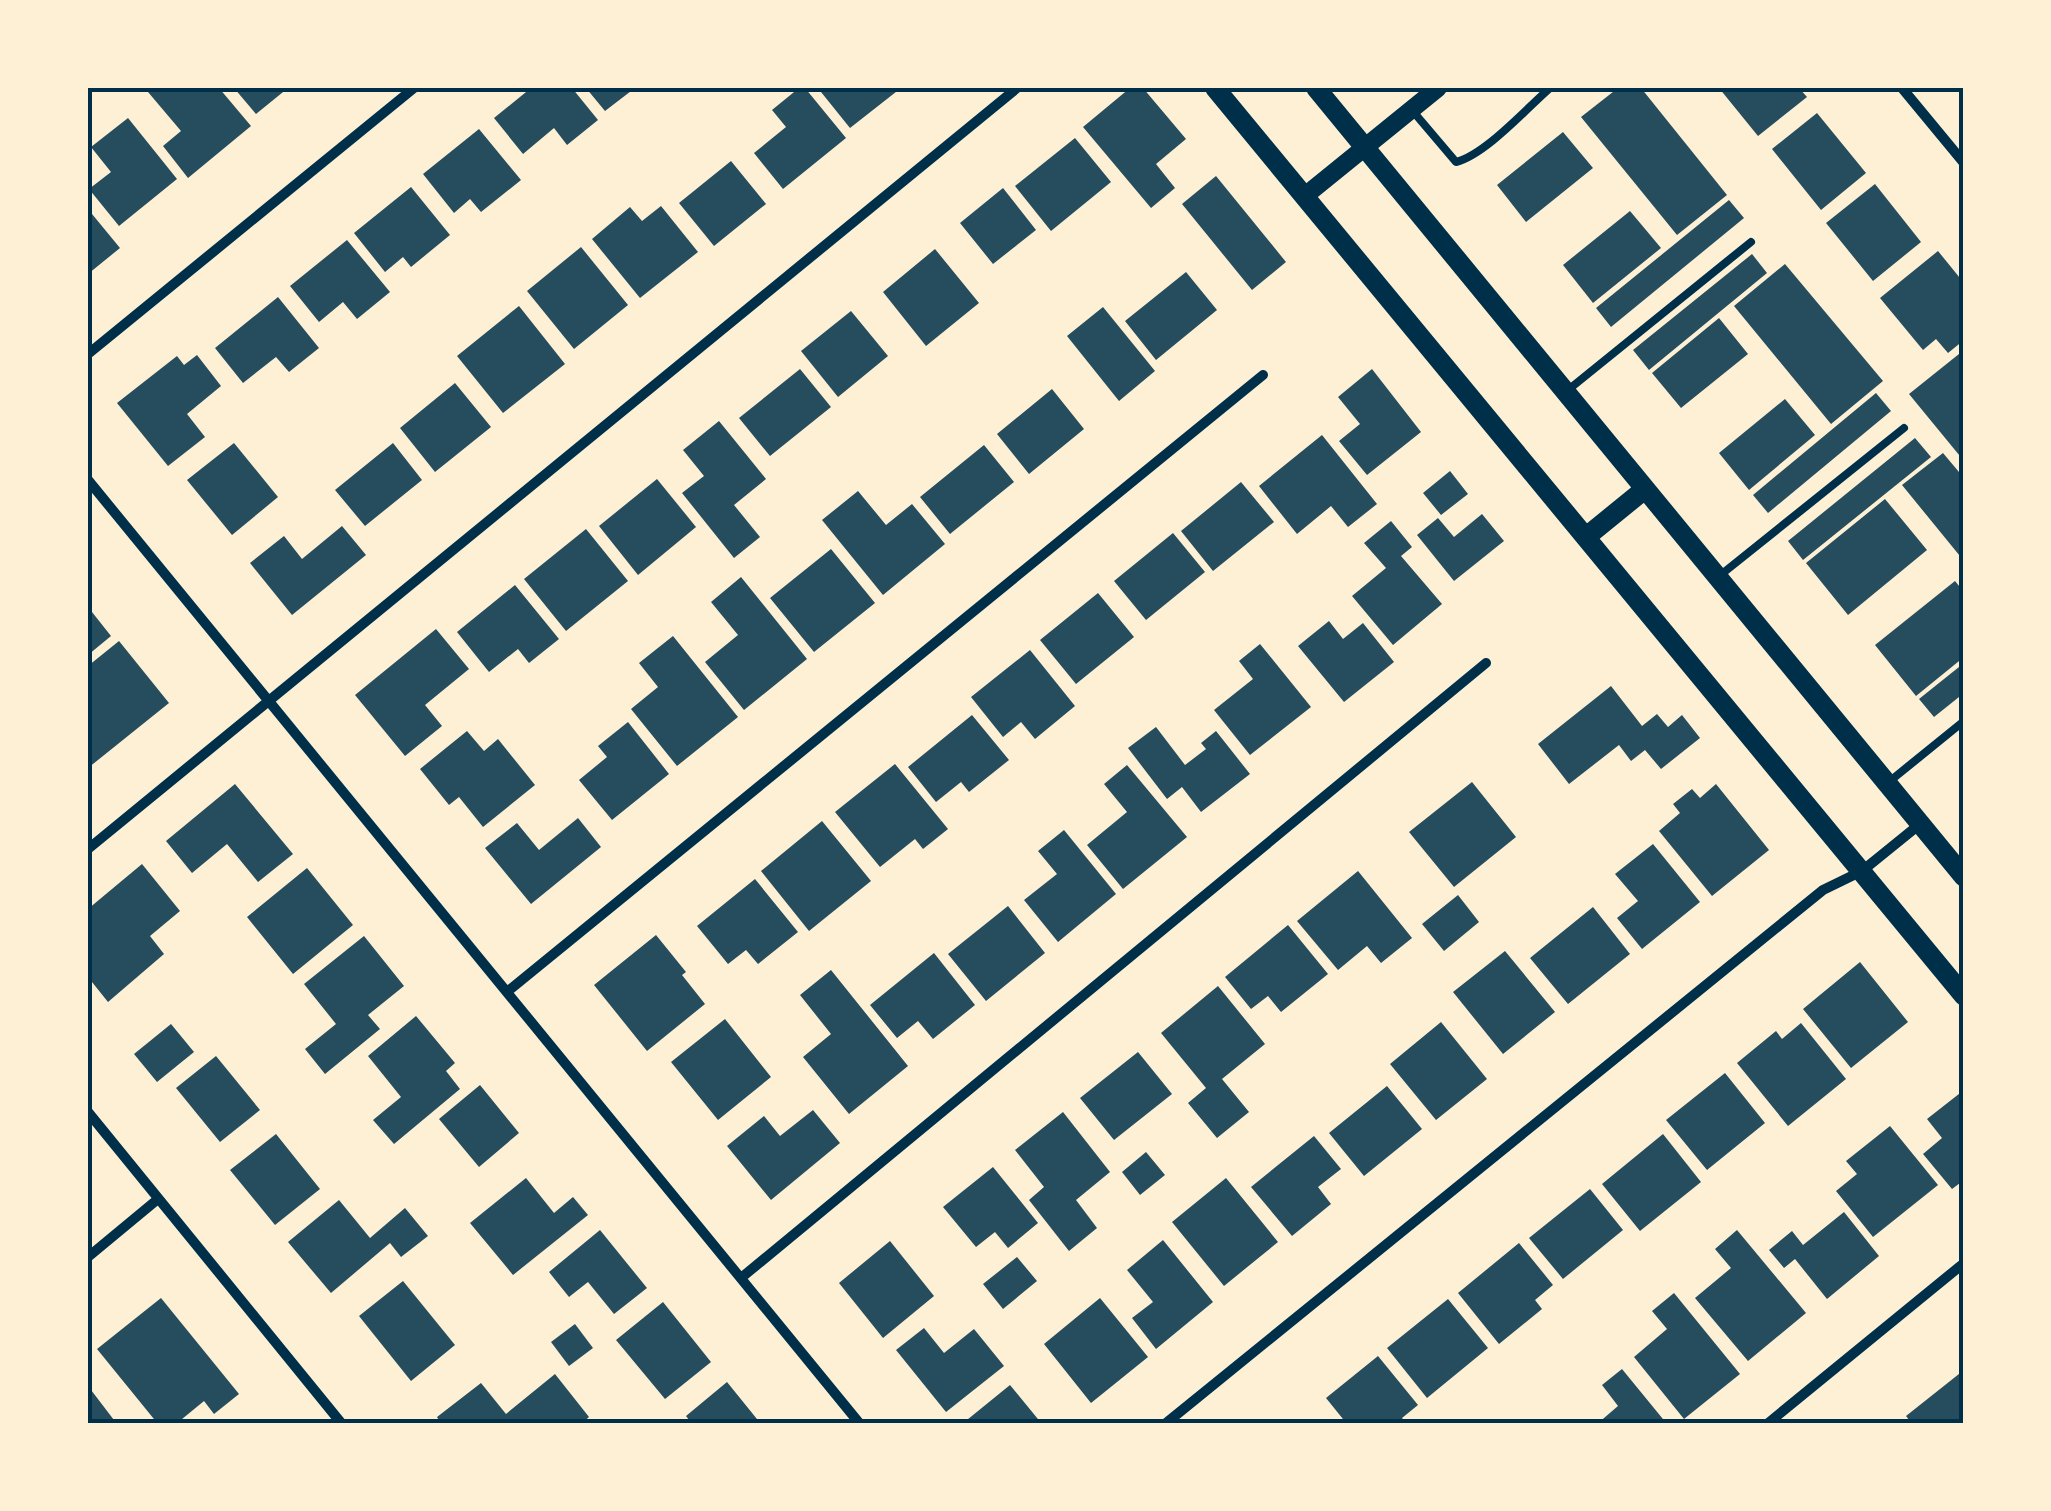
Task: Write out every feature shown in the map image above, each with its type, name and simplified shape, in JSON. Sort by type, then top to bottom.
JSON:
[{"type":"main road","points":[[1215,88],[1964,996]]},
{"type":"main road","points":[[1316,88],[1964,877]]},
{"type":"main road","points":[[1586,537],[1645,489]]},
{"type":"street","points":[[88,354],[414,88]]},
{"type":"street","points":[[88,849],[1017,88]]},
{"type":"street","points":[[1306,195],[1438,88]]},
{"type":"street","points":[[1902,88],[1964,163]]},
{"type":"street","points":[[508,992],[1263,375]]},
{"type":"street","points":[[88,480],[860,1424]]},
{"type":"street","points":[[741,1278],[1486,663]]},
{"type":"street","points":[[1166,1424],[1823,890],[1862,871],[1920,824]]},
{"type":"street","points":[[88,1112],[342,1424]]},
{"type":"street","points":[[88,1257],[158,1199]]},
{"type":"street","points":[[1767,1424],[1964,1263]]},
{"type":"lane","points":[[1411,109],[1456,162],[1489,142],[1550,88]]},
{"type":"lane","points":[[1566,391],[1751,242]]},
{"type":"lane","points":[[1718,577],[1904,428]]},
{"type":"lane","points":[[1887,784],[1964,721]]},
{"type":"building","points":[[153,88],[219,88],[251,126],[188,178],[163,146],[181,131],[148,92]]},
{"type":"building","points":[[234,88],[288,88],[256,114]]},
{"type":"building","points":[[531,88],[572,88],[598,120],[567,145],[554,128],[523,154],[494,118]]},
{"type":"building","points":[[586,88],[635,88],[605,111]]},
{"type":"building","points":[[799,88],[805,88],[846,138],[783,189],[754,153],[786,127],[772,110]]},
{"type":"building","points":[[826,88],[901,88],[850,128],[821,92]]},
{"type":"building","points":[[1130,88],[1143,88],[1186,139],[1156,164],[1175,188],[1151,208],[1083,127]]},
{"type":"building","points":[[1618,88],[1641,88],[1727,195],[1677,235],[1581,117]]},
{"type":"building","points":[[1719,88],[1799,88],[1807,97],[1758,136]]},
{"type":"building","points":[[1817,113],[1866,173],[1821,210],[1772,149]]},
{"type":"building","points":[[128,118],[177,179],[119,226],[89,189],[111,172],[91,147]]},
{"type":"building","points":[[479,129],[521,180],[481,212],[470,199],[454,213],[423,174]]},
{"type":"building","points":[[1563,132],[1593,168],[1526,222],[1497,185]]},
{"type":"building","points":[[1075,138],[1111,182],[1051,231],[1015,186]]},
{"type":"building","points":[[731,161],[766,204],[714,246],[679,203]]},
{"type":"building","points":[[1216,176],[1286,262],[1252,290],[1182,204]]},
{"type":"building","points":[[1875,184],[1921,242],[1873,281],[1826,223]]},
{"type":"building","points":[[411,187],[450,235],[411,267],[403,257],[385,272],[354,233]]},
{"type":"building","points":[[1003,188],[1036,230],[993,264],[960,223]]},
{"type":"building","points":[[1729,200],[1744,218],[1611,327],[1596,308]]},
{"type":"building","points":[[661,206],[698,252],[640,298],[592,239],[630,207],[642,221]]},
{"type":"building","points":[[1630,211],[1661,248],[1593,303],[1563,265]]},
{"type":"building","points":[[92,214],[120,248],[88,274],[88,218]]},
{"type":"building","points":[[347,240],[390,292],[357,319],[343,302],[319,322],[290,286]]},
{"type":"building","points":[[581,247],[628,305],[574,349],[527,291]]},
{"type":"building","points":[[935,249],[979,303],[926,346],[883,292]]},
{"type":"building","points":[[1938,251],[1964,283],[1964,340],[1948,353],[1936,339],[1923,350],[1880,298]]},
{"type":"building","points":[[1752,254],[1767,273],[1649,370],[1633,350]]},
{"type":"building","points":[[1785,264],[1883,381],[1831,424],[1734,306]]},
{"type":"building","points":[[1186,272],[1217,310],[1156,360],[1125,321]]},
{"type":"building","points":[[278,297],[319,348],[289,372],[276,357],[243,383],[215,348]]},
{"type":"building","points":[[519,306],[565,364],[503,413],[457,356]]},
{"type":"building","points":[[1103,307],[1155,371],[1119,401],[1067,336]]},
{"type":"building","points":[[851,311],[888,356],[838,397],[801,351]]},
{"type":"building","points":[[1719,318],[1748,354],[1681,408],[1652,373]]},
{"type":"building","points":[[1964,350],[1964,461],[1909,394]]},
{"type":"building","points":[[197,355],[221,386],[187,414],[205,437],[168,466],[117,403],[177,356],[184,365]]},
{"type":"building","points":[[800,369],[831,407],[770,456],[739,418]]},
{"type":"building","points":[[1372,369],[1421,432],[1367,475],[1339,441],[1360,424],[1338,397]]},
{"type":"building","points":[[455,383],[491,427],[435,472],[400,428]]},
{"type":"building","points":[[1052,389],[1084,429],[1029,474],[997,434]]},
{"type":"building","points":[[1876,393],[1891,411],[1768,513],[1753,495]]},
{"type":"building","points":[[1785,399],[1815,435],[1749,490],[1719,453]]},
{"type":"building","points":[[719,421],[766,479],[734,505],[760,537],[734,558],[682,493],[704,476],[683,450]]},
{"type":"building","points":[[1322,435],[1377,504],[1348,527],[1331,506],[1297,534],[1259,486]]},
{"type":"building","points":[[1915,438],[1931,457],[1803,560],[1788,541]]},
{"type":"building","points":[[234,443],[278,497],[232,535],[187,480]]},
{"type":"building","points":[[393,443],[422,480],[365,526],[335,490]]},
{"type":"building","points":[[984,445],[1014,482],[950,534],[920,497]]},
{"type":"building","points":[[1943,453],[1964,478],[1964,561],[1902,485]]},
{"type":"building","points":[[1450,471],[1468,494],[1441,515],[1423,493]]},
{"type":"building","points":[[657,479],[696,527],[638,575],[599,526]]},
{"type":"building","points":[[1241,482],[1274,522],[1213,571],[1181,531]]},
{"type":"building","points":[[858,491],[886,525],[912,504],[945,544],[883,595],[822,520]]},
{"type":"building","points":[[1885,499],[1927,550],[1848,615],[1806,563]]},
{"type":"building","points":[[1482,514],[1504,541],[1454,581],[1417,535],[1438,518],[1454,537]]},
{"type":"building","points":[[1391,521],[1412,547],[1401,556],[1442,604],[1393,645],[1352,596],[1386,568],[1364,543]]},
{"type":"building","points":[[342,526],[366,555],[292,615],[250,563],[284,536],[302,559]]},
{"type":"building","points":[[586,529],[628,581],[566,631],[524,579]]},
{"type":"building","points":[[1173,533],[1205,572],[1146,620],[1114,581]]},
{"type":"building","points":[[831,549],[875,603],[814,652],[770,598]]},
{"type":"building","points":[[741,577],[807,659],[744,710],[705,662],[738,635],[711,602]]},
{"type":"building","points":[[1955,581],[1964,592],[1964,657],[1916,696],[1875,645]]},
{"type":"building","points":[[515,585],[559,639],[529,663],[518,649],[489,672],[457,632]]},
{"type":"building","points":[[1098,593],[1134,637],[1076,684],[1040,640]]},
{"type":"building","points":[[88,607],[111,636],[88,655]]},
{"type":"building","points":[[1329,621],[1343,639],[1363,623],[1394,662],[1344,702],[1298,646]]},
{"type":"building","points":[[436,629],[469,669],[425,705],[442,726],[405,756],[355,695]]},
{"type":"building","points":[[673,636],[738,717],[677,766],[631,709],[658,687],[639,663]]},
{"type":"building","points":[[119,641],[169,703],[88,768],[88,666]]},
{"type":"building","points":[[1260,644],[1311,707],[1250,755],[1214,710],[1253,679],[1239,661]]},
{"type":"building","points":[[1030,650],[1075,706],[1035,739],[1021,722],[1003,737],[971,697]]},
{"type":"building","points":[[1964,663],[1964,693],[1934,717],[1919,699]]},
{"type":"building","points":[[1611,686],[1642,726],[1657,714],[1668,727],[1682,715],[1700,738],[1661,769],[1645,750],[1631,761],[1619,745],[1569,784],[1538,744]]},
{"type":"building","points":[[972,715],[1009,760],[969,792],[961,782],[936,802],[908,767]]},
{"type":"building","points":[[628,722],[669,774],[612,820],[579,780],[607,757],[598,746]]},
{"type":"building","points":[[1156,727],[1185,765],[1206,749],[1201,743],[1216,731],[1250,774],[1201,812],[1182,787],[1167,799],[1128,748]]},
{"type":"building","points":[[467,731],[484,751],[498,739],[535,785],[483,827],[459,797],[449,805],[420,769]]},
{"type":"building","points":[[895,764],[948,829],[923,849],[915,839],[880,867],[835,812]]},
{"type":"building","points":[[1127,765],[1187,837],[1123,889],[1087,845],[1127,812],[1104,784]]},
{"type":"building","points":[[1472,782],[1516,837],[1454,887],[1409,832]]},
{"type":"building","points":[[235,784],[293,854],[258,882],[227,844],[192,873],[166,841]]},
{"type":"building","points":[[1716,784],[1769,850],[1712,896],[1659,831],[1680,813],[1673,804],[1692,789],[1700,798]]},
{"type":"building","points":[[578,818],[601,847],[531,904],[485,848],[517,823],[539,850]]},
{"type":"building","points":[[822,821],[871,881],[809,931],[761,871]]},
{"type":"building","points":[[1064,830],[1116,894],[1058,942],[1024,900],[1057,874],[1038,851]]},
{"type":"building","points":[[1653,844],[1700,902],[1642,949],[1617,918],[1638,901],[1615,874]]},
{"type":"building","points":[[142,864],[180,911],[150,936],[164,954],[108,1002],[88,977],[88,909]]},
{"type":"building","points":[[307,868],[353,925],[293,974],[247,917]]},
{"type":"building","points":[[1358,871],[1412,938],[1381,963],[1367,946],[1338,970],[1297,921]]},
{"type":"building","points":[[755,879],[798,932],[758,964],[746,950],[728,964],[697,926]]},
{"type":"building","points":[[1458,895],[1479,922],[1444,951],[1422,924]]},
{"type":"building","points":[[1008,906],[1045,953],[986,1001],[948,954]]},
{"type":"building","points":[[1593,907],[1630,954],[1568,1004],[1530,958]]},
{"type":"building","points":[[1288,925],[1328,974],[1281,1012],[1268,996],[1251,1009],[1225,977]]},
{"type":"building","points":[[656,935],[686,972],[682,975],[705,1004],[647,1051],[594,985]]},
{"type":"building","points":[[364,936],[404,986],[368,1015],[380,1029],[325,1074],[305,1049],[336,1024],[304,984]]},
{"type":"building","points":[[1505,951],[1555,1012],[1503,1054],[1453,992]]},
{"type":"building","points":[[934,953],[975,1005],[933,1039],[918,1021],[897,1038],[870,1005]]},
{"type":"building","points":[[1860,962],[1908,1022],[1851,1068],[1803,1009]]},
{"type":"building","points":[[831,970],[908,1066],[849,1114],[803,1057],[831,1034],[800,995]]},
{"type":"building","points":[[1218,986],[1265,1044],[1222,1079],[1249,1112],[1217,1138],[1188,1103],[1206,1088],[1161,1033]]},
{"type":"building","points":[[416,1016],[455,1063],[446,1071],[460,1089],[394,1144],[373,1120],[401,1097],[368,1056]]},
{"type":"building","points":[[725,1019],[771,1077],[718,1120],[671,1062]]},
{"type":"building","points":[[1441,1022],[1487,1079],[1436,1120],[1390,1064]]},
{"type":"building","points":[[1801,1023],[1846,1079],[1788,1126],[1737,1063],[1776,1031],[1782,1039]]},
{"type":"building","points":[[171,1024],[194,1052],[157,1082],[134,1054]]},
{"type":"building","points":[[1138,1052],[1172,1094],[1114,1140],[1080,1098]]},
{"type":"building","points":[[216,1056],[260,1110],[220,1142],[176,1088]]},
{"type":"building","points":[[1725,1073],[1765,1123],[1707,1170],[1666,1120]]},
{"type":"building","points":[[480,1085],[519,1133],[479,1167],[439,1119]]},
{"type":"building","points":[[1387,1086],[1422,1129],[1364,1176],[1329,1133]]},
{"type":"building","points":[[1964,1090],[1964,1180],[1952,1189],[1923,1154],[1942,1138],[1927,1119]]},
{"type":"building","points":[[813,1110],[840,1143],[771,1200],[727,1146],[764,1116],[780,1136]]},
{"type":"building","points":[[1063,1112],[1110,1172],[1076,1200],[1097,1228],[1069,1251],[1029,1200],[1044,1187],[1015,1150]]},
{"type":"building","points":[[1890,1126],[1938,1185],[1873,1237],[1836,1191],[1857,1174],[1846,1161]]},
{"type":"building","points":[[276,1134],[320,1189],[275,1225],[230,1170]]},
{"type":"building","points":[[1663,1134],[1701,1182],[1640,1231],[1602,1184]]},
{"type":"building","points":[[1314,1136],[1341,1169],[1318,1187],[1331,1204],[1292,1236],[1251,1187]]},
{"type":"building","points":[[1146,1152],[1165,1175],[1140,1195],[1122,1172]]},
{"type":"building","points":[[993,1167],[1038,1223],[1008,1248],[995,1232],[976,1247],[943,1207]]},
{"type":"building","points":[[526,1178],[554,1213],[573,1197],[588,1215],[513,1275],[470,1223]]},
{"type":"building","points":[[1226,1178],[1278,1242],[1224,1286],[1172,1222]]},
{"type":"building","points":[[1590,1189],[1623,1230],[1563,1279],[1529,1238]]},
{"type":"building","points":[[339,1200],[370,1238],[405,1208],[428,1236],[401,1257],[390,1243],[331,1293],[288,1242]]},
{"type":"building","points":[[1844,1212],[1879,1256],[1827,1299],[1795,1259],[1784,1268],[1769,1250],[1792,1231],[1803,1245]]},
{"type":"building","points":[[600,1230],[647,1288],[614,1314],[588,1282],[569,1297],[549,1272]]},
{"type":"building","points":[[1737,1230],[1806,1313],[1748,1361],[1695,1298],[1731,1268],[1715,1249]]},
{"type":"building","points":[[1163,1240],[1213,1302],[1156,1349],[1132,1318],[1153,1302],[1127,1270]]},
{"type":"building","points":[[890,1241],[934,1296],[883,1338],[839,1283]]},
{"type":"building","points":[[1519,1243],[1553,1285],[1535,1300],[1542,1309],[1499,1344],[1458,1293]]},
{"type":"building","points":[[1017,1257],[1037,1281],[1003,1309],[983,1284]]},
{"type":"building","points":[[403,1281],[455,1345],[411,1381],[359,1316]]},
{"type":"building","points":[[1674,1293],[1740,1374],[1684,1419],[1634,1357],[1667,1329],[1652,1311]]},
{"type":"building","points":[[161,1298],[239,1394],[214,1414],[204,1401],[176,1424],[158,1424],[97,1349]]},
{"type":"building","points":[[1100,1298],[1148,1357],[1091,1403],[1044,1344]]},
{"type":"building","points":[[1448,1299],[1488,1348],[1427,1398],[1387,1348]]},
{"type":"building","points":[[663,1302],[711,1362],[665,1399],[616,1340]]},
{"type":"building","points":[[575,1324],[593,1348],[569,1366],[551,1342]]},
{"type":"building","points":[[924,1328],[944,1353],[974,1329],[1004,1366],[946,1412],[896,1350]]},
{"type":"building","points":[[1378,1356],[1418,1405],[1402,1418],[1407,1424],[1347,1424],[1326,1398]]},
{"type":"building","points":[[1622,1369],[1667,1424],[1597,1424],[1618,1406],[1602,1385]]},
{"type":"building","points":[[1964,1370],[1964,1424],[1912,1424],[1906,1416]]},
{"type":"building","points":[[555,1374],[589,1417],[581,1424],[441,1424],[437,1417],[481,1383],[506,1414]]},
{"type":"building","points":[[727,1382],[761,1424],[692,1424],[686,1416]]},
{"type":"building","points":[[1010,1385],[1042,1424],[962,1424]]},
{"type":"building","points":[[88,1386],[117,1424],[88,1424]]}]
